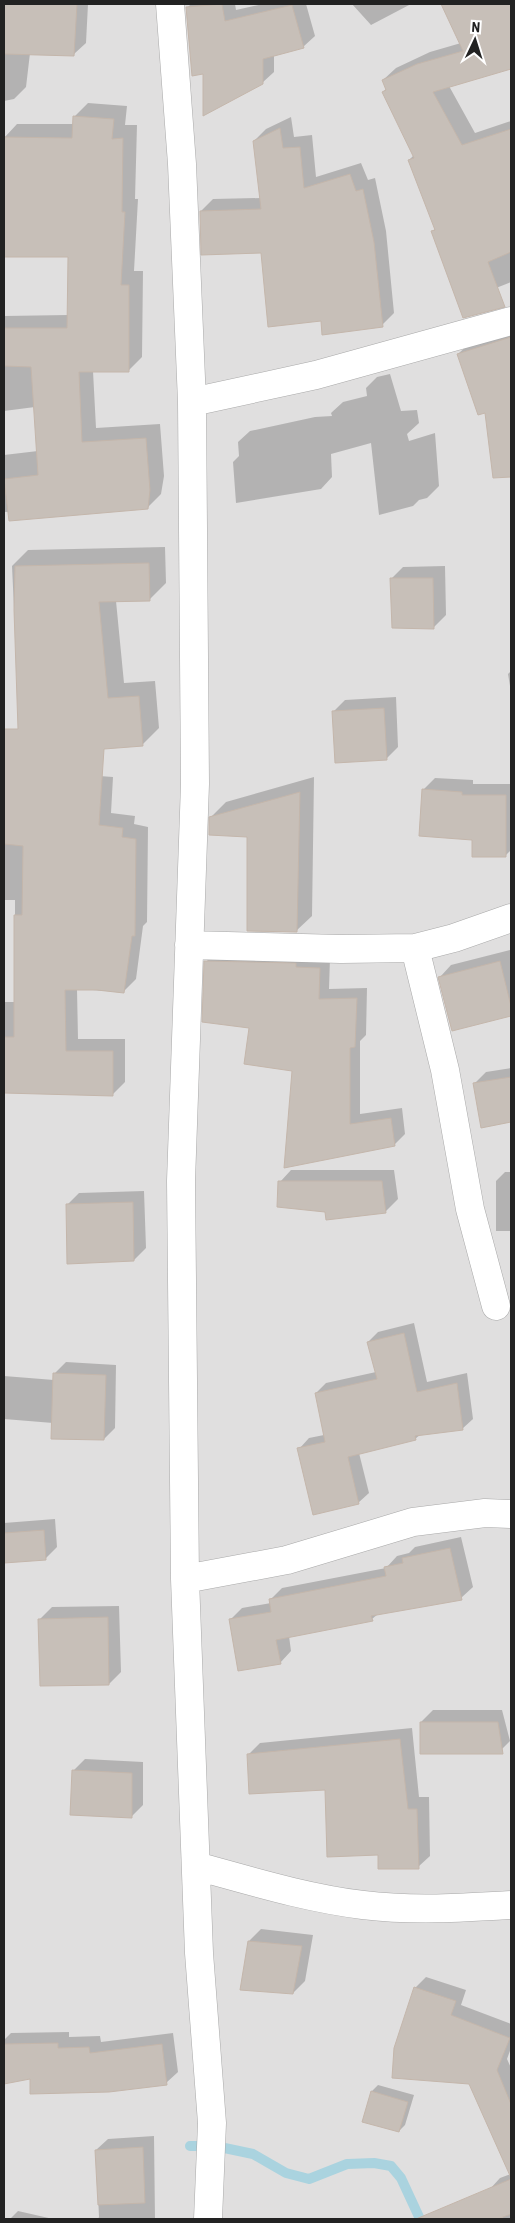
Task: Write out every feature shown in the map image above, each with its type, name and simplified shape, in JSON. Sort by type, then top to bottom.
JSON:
[{"type":"street","points":[[170,4],[182,164],[192,402],[195,784],[181,1181],[185,1579],[199,1953],[212,2123],[208,2219]]},
{"type":"street","points":[[192,402],[316,376],[511,321]]},
{"type":"street","points":[[189,945],[341,950],[416,948],[454,938],[511,918]]},
{"type":"street","points":[[416,948],[445,1070],[470,1209],[496,1306]]},
{"type":"street","points":[[185,1579],[287,1560],[413,1522],[485,1512],[511,1514]]},
{"type":"street","points":[[196,1866],[296,1893],[363,1905],[451,1909],[511,1904]]},
{"type":"shaded area","points":[[4,4],[511,4],[511,2219],[4,2219]]},
{"type":"building","points":[[4,4],[77,4],[74,56],[4,54]]},
{"type":"building","points":[[222,4],[225,21],[292,5],[304,48],[263,59],[263,84],[203,116],[203,74],[192,76],[186,7]]},
{"type":"building","points":[[441,4],[511,4],[511,69],[433,92],[462,145],[511,129],[511,252],[488,262],[505,307],[463,318],[431,231],[435,230],[408,160],[414,158],[382,92],[386,90],[382,80],[417,64],[463,51]]},
{"type":"building","points":[[73,116],[114,119],[112,139],[123,138],[122,212],[125,212],[121,285],[129,285],[129,372],[79,372],[82,442],[146,438],[150,490],[148,509],[9,521],[4,479],[38,475],[31,367],[4,366],[4,328],[67,328],[68,257],[4,257],[4,137],[72,138]]},
{"type":"building","points":[[280,128],[283,148],[300,147],[304,188],[350,174],[356,191],[363,189],[374,242],[383,327],[322,335],[321,321],[268,327],[261,253],[201,255],[200,211],[261,209],[253,141]]},
{"type":"building","points":[[511,337],[511,477],[493,478],[485,413],[478,415],[457,354]]},
{"type":"building","points":[[149,563],[150,601],[99,602],[108,698],[139,696],[143,746],[104,749],[99,825],[123,828],[122,837],[136,839],[135,936],[132,936],[124,993],[97,990],[65,990],[66,1051],[113,1051],[113,1096],[4,1093],[4,1037],[14,1037],[14,915],[22,915],[23,846],[4,844],[4,729],[18,729],[14,610],[15,566]]},
{"type":"building","points":[[390,578],[433,578],[434,629],[392,628]]},
{"type":"building","points":[[384,708],[387,760],[335,763],[332,711]]},
{"type":"building","points":[[422,789],[462,792],[462,795],[506,795],[506,857],[472,857],[472,840],[419,836]]},
{"type":"building","points":[[300,792],[297,932],[247,931],[247,837],[209,835],[209,817]]},
{"type":"building","points":[[204,961],[296,963],[296,967],[320,968],[319,999],[357,998],[355,1047],[350,1048],[350,1124],[391,1118],[395,1146],[284,1168],[292,1071],[244,1064],[249,1028],[202,1022]]},
{"type":"building","points":[[500,961],[511,1006],[511,1016],[452,1031],[438,977]]},
{"type":"building","points":[[511,1077],[511,1122],[481,1128],[473,1083]]},
{"type":"building","points":[[278,1181],[382,1181],[386,1213],[326,1220],[325,1212],[277,1207]]},
{"type":"building","points":[[133,1202],[134,1261],[67,1264],[66,1204]]},
{"type":"building","points":[[404,1333],[417,1392],[457,1383],[463,1430],[415,1436],[416,1440],[348,1457],[359,1504],[313,1515],[297,1448],[325,1442],[315,1393],[377,1379],[367,1342]]},
{"type":"building","points":[[53,1373],[106,1375],[104,1440],[51,1439]]},
{"type":"building","points":[[44,1530],[46,1560],[4,1563],[4,1533]]},
{"type":"building","points":[[450,1548],[462,1600],[371,1616],[373,1621],[276,1640],[281,1664],[238,1671],[229,1619],[271,1612],[269,1599],[386,1576],[384,1567],[403,1563],[402,1558]]},
{"type":"building","points":[[108,1617],[109,1685],[40,1686],[38,1619]]},
{"type":"building","points":[[420,1722],[498,1722],[503,1754],[420,1754]]},
{"type":"building","points":[[400,1739],[408,1809],[417,1809],[419,1869],[378,1869],[378,1855],[327,1857],[325,1790],[249,1794],[247,1754]]},
{"type":"building","points":[[72,1770],[132,1773],[132,1818],[70,1815]]},
{"type":"building","points":[[248,1941],[302,1946],[293,1994],[240,1990]]},
{"type":"building","points":[[414,1987],[456,2001],[451,2015],[510,2038],[497,2070],[511,2104],[511,2178],[469,2084],[392,2078],[394,2048]]},
{"type":"building","points":[[58,2043],[58,2048],[89,2047],[90,2053],[162,2044],[167,2085],[109,2092],[30,2094],[30,2079],[4,2084],[4,2044]]},
{"type":"building","points":[[371,2091],[408,2102],[399,2132],[362,2122]]},
{"type":"building","points":[[143,2147],[145,2203],[98,2205],[95,2150]]},
{"type":"building","points":[[511,2179],[511,2214],[498,2219],[416,2219]]},
{"type":"waterway","points":[[190,2146],[215,2146],[253,2154],[286,2173],[309,2179],[347,2164],[374,2163],[391,2166],[401,2178],[420,2219]]}]
